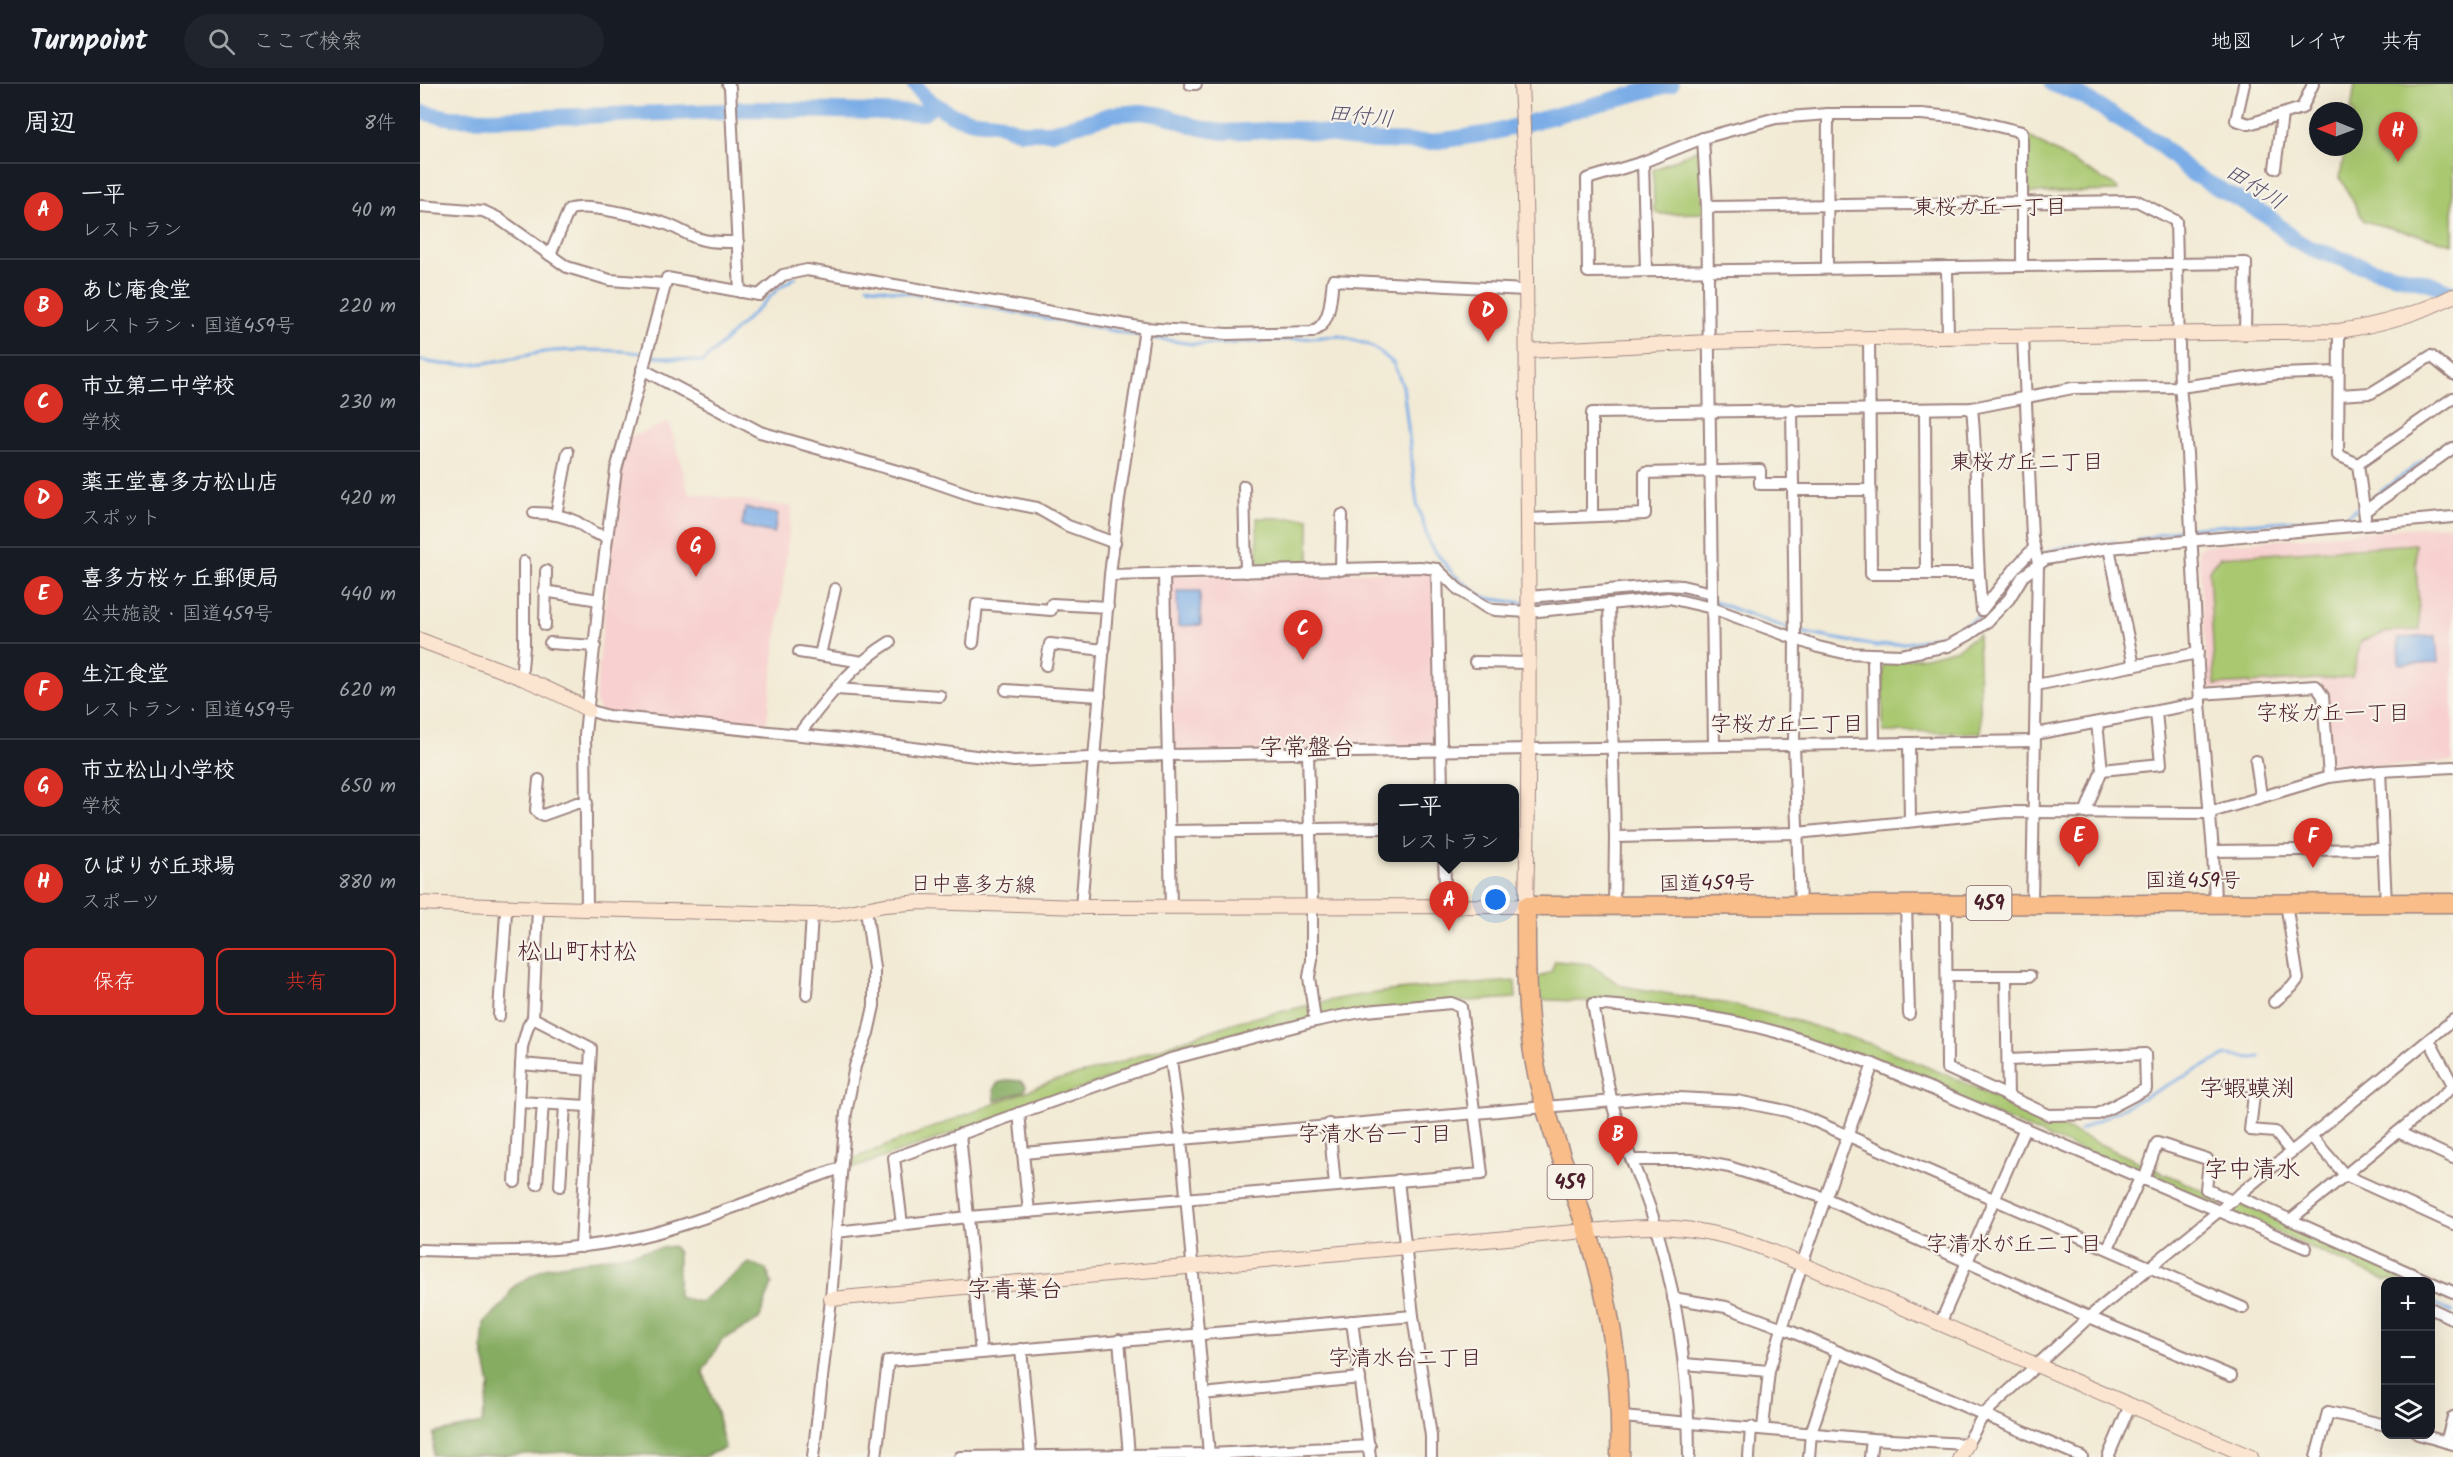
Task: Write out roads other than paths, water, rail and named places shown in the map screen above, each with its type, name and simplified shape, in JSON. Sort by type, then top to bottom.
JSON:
[{"type":"highway","name":"国道459号","points":[[1526,906],[2453,903]]},
{"type":"highway","name":"459","points":[[1526,906],[1526,990],[1536,1069],[1545,1106],[1587,1231],[1609,1312],[1616,1346],[1622,1417],[1620,1457]]},
{"type":"street","points":[[1190,84],[1196,84]]},
{"type":"street","points":[[2244,84],[2236,120],[2249,124],[2302,108],[2313,84]]},
{"type":"street","points":[[729,86],[740,292]]},
{"type":"street","points":[[1521,88],[1527,351],[1530,750],[1526,906]]},
{"type":"street","points":[[1827,268],[1828,114]]},
{"type":"street","points":[[2022,265],[2022,132],[1964,118],[1921,114],[1828,114],[1776,118],[1703,138],[1643,162],[1587,179],[1588,272],[1947,267],[2178,262],[2246,263],[2245,334]]},
{"type":"street","points":[[2275,168],[2282,115]]},
{"type":"street","points":[[1703,138],[1707,207],[1714,746]]},
{"type":"street","points":[[1643,162],[1646,270]]},
{"type":"street","points":[[1707,207],[2137,201],[2176,221],[2180,387],[2193,541],[2200,698],[2215,902]]},
{"type":"street","points":[[420,206],[483,211],[498,218],[567,267],[609,280],[665,284]]},
{"type":"street","points":[[550,255],[569,210],[581,207],[651,219],[700,239],[738,242]]},
{"type":"street","points":[[1947,267],[1948,338]]},
{"type":"street","points":[[587,908],[585,752],[607,536],[616,470],[667,278],[759,295],[783,275],[807,270],[1145,328],[1227,334],[1311,332],[1321,328],[1325,323],[1333,280],[1525,290]]},
{"type":"street","points":[[1527,351],[1709,342],[1869,338],[2338,331],[2374,326],[2409,316],[2453,296]]},
{"type":"street","points":[[1082,908],[1110,575],[1145,328]]},
{"type":"street","points":[[2338,331],[2338,454],[2358,464]]},
{"type":"street","points":[[2023,336],[2034,548],[2038,563],[2032,903]]},
{"type":"street","points":[[1869,338],[1872,408],[1871,574],[1978,574]]},
{"type":"street","points":[[2339,394],[2371,393],[2431,356],[2453,374]]},
{"type":"street","points":[[642,369],[760,432],[922,478],[974,496],[1037,508],[1068,526],[1115,543]]},
{"type":"street","points":[[1592,515],[1592,413],[1972,408],[2073,388],[2180,387],[2276,374],[2338,372]]},
{"type":"street","points":[[2358,464],[2453,398]]},
{"type":"street","points":[[1972,408],[1976,443],[1978,574],[1982,610],[2034,548]]},
{"type":"street","points":[[1792,409],[1794,745],[1800,905]]},
{"type":"street","points":[[1925,409],[1926,574]]},
{"type":"street","points":[[2365,511],[2453,448]]},
{"type":"street","points":[[556,515],[568,452]]},
{"type":"street","points":[[2358,464],[2365,524]]},
{"type":"street","points":[[1528,519],[1645,514],[1646,473],[1760,470],[1760,484],[1871,490]]},
{"type":"street","points":[[1244,486],[1246,572]]},
{"type":"street","points":[[534,513],[556,515],[575,521],[600,536],[607,536]]},
{"type":"street","points":[[1341,570],[1342,515]]},
{"type":"street","points":[[1110,575],[1420,567],[1437,569],[1458,589],[1487,608],[1528,612],[1660,598],[1683,600],[1712,608],[1795,639],[1844,653],[1901,656],[1948,646],[1970,634],[1986,623],[2009,599],[2023,576],[2038,563],[2063,555],[2109,548],[2453,517]]},
{"type":"street","points":[[2109,548],[2134,666]]},
{"type":"street","points":[[521,679],[524,646],[524,562]]},
{"type":"street","points":[[1437,569],[1442,784]]},
{"type":"street","points":[[545,625],[546,571]]},
{"type":"street","points":[[1164,574],[1166,755],[1171,907]]},
{"type":"street","points":[[1529,597],[1666,585],[1712,593]]},
{"type":"street","points":[[820,655],[835,589]]},
{"type":"street","points":[[544,591],[599,600]]},
{"type":"street","points":[[973,643],[977,604],[1051,610],[1052,604],[1108,608]]},
{"type":"street","points":[[1609,604],[1615,837],[1614,907]]},
{"type":"street","points":[[420,640],[521,679],[573,701],[588,710],[608,716],[799,734],[1014,761],[1166,755],[1909,743],[2035,738],[2156,712],[2200,698],[2316,686],[2324,696],[2329,777]]},
{"type":"street","points":[[799,734],[836,689],[863,662],[890,642]]},
{"type":"street","points":[[550,643],[595,646]]},
{"type":"street","points":[[1046,664],[1050,644],[1104,650]]},
{"type":"street","points":[[799,652],[863,662]]},
{"type":"street","points":[[2036,686],[2198,653]]},
{"type":"street","points":[[1873,655],[1874,743]]},
{"type":"street","points":[[1475,662],[1529,663]]},
{"type":"street","points":[[836,689],[940,696]]},
{"type":"street","points":[[1006,690],[1100,696]]},
{"type":"street","points":[[2102,770],[2161,764],[2156,712]]},
{"type":"street","points":[[2085,813],[2102,770],[2097,723]]},
{"type":"street","points":[[1909,743],[1910,821]]},
{"type":"street","points":[[1308,753],[1312,907],[1312,960],[1309,977],[1315,1021]]},
{"type":"street","points":[[2256,761],[2261,796]]},
{"type":"street","points":[[1615,837],[1797,833],[2006,812],[2208,813],[2329,777],[2380,771],[2453,767]]},
{"type":"street","points":[[2380,771],[2386,904]]},
{"type":"street","points":[[539,780],[536,810],[538,814],[543,815],[577,803],[587,803]]},
{"type":"street","points":[[1170,831],[1378,828]]},
{"type":"street","points":[[2213,851],[2384,849]]},
{"type":"street","points":[[1444,862],[1446,906]]},
{"type":"street","name":"日中喜多方線","points":[[420,903],[506,908],[587,908],[812,915],[839,914],[885,904],[922,902],[1082,908],[1526,906]]},
{"type":"street","points":[[2274,1002],[2298,979],[2286,903]]},
{"type":"street","points":[[1906,904],[1909,1014]]},
{"type":"street","points":[[1946,904],[1947,1068],[2049,1115],[2098,1114],[2146,1089],[2145,1054],[2009,1060]]},
{"type":"street","points":[[499,1016],[500,978],[505,952],[506,908]]},
{"type":"street","points":[[515,1182],[524,1036],[533,1018],[538,908]]},
{"type":"street","points":[[813,1457],[831,1299],[846,1113],[855,1066],[870,1026],[874,1005],[874,968],[866,909]]},
{"type":"street","points":[[807,995],[812,915]]},
{"type":"street","points":[[1947,976],[2030,976]]},
{"type":"street","points":[[2006,976],[2008,1097]]},
{"type":"street","points":[[836,1232],[902,1225],[968,1217],[1482,1174],[1461,1007],[1451,1003],[1366,1011],[1315,1021],[1171,1059],[894,1158],[902,1225]]},
{"type":"street","points":[[1689,1457],[1689,1423],[1684,1364],[1673,1298],[1656,1227],[1611,1100],[1593,1004],[1707,1018],[1779,1033],[1873,1064],[2306,1248]]},
{"type":"street","points":[[533,1018],[591,1048],[581,1247]]},
{"type":"street","points":[[1960,1457],[1984,1414],[2089,1317],[2453,1020]]},
{"type":"street","points":[[2290,1220],[2453,1086],[2429,1040]]},
{"type":"street","points":[[1171,1059],[1181,1139],[1209,1454]]},
{"type":"street","points":[[521,1064],[590,1070]]},
{"type":"street","points":[[1763,1428],[1769,1371],[1802,1264],[1873,1064]]},
{"type":"street","points":[[2228,1083],[2255,1086],[2250,1130],[2275,1132],[2291,1152]]},
{"type":"street","points":[[1023,1153],[1611,1100],[1686,1097],[1737,1101],[1787,1111],[1848,1135],[2243,1308]]},
{"type":"street","points":[[520,1102],[587,1106]]},
{"type":"street","points":[[537,1184],[543,1103]]},
{"type":"street","points":[[560,1186],[564,1105]]},
{"type":"street","points":[[1019,1113],[1029,1212]]},
{"type":"street","points":[[1329,1124],[1335,1185]]},
{"type":"street","points":[[1940,1324],[2025,1128]]},
{"type":"street","points":[[2398,1132],[2453,1158]]},
{"type":"street","points":[[960,1134],[981,1353]]},
{"type":"street","points":[[2311,1136],[2345,1175],[2453,1224]]},
{"type":"street","points":[[2108,1248],[2157,1143],[2207,1159],[2205,1190],[2234,1198],[2290,1220],[2419,1277]]},
{"type":"street","points":[[1632,1160],[1691,1160],[1729,1167],[1826,1198],[2089,1317],[2231,1376]]},
{"type":"street","points":[[420,1250],[517,1253],[581,1247],[655,1233],[841,1168]]},
{"type":"street","points":[[1398,1180],[1404,1248],[1431,1436],[1431,1457]]},
{"type":"street","points":[[831,1299],[1587,1231],[1656,1227],[1736,1239],[1756,1245],[2251,1457]]},
{"type":"street","points":[[2435,1284],[2453,1292]]},
{"type":"street","points":[[1673,1298],[1726,1307],[1783,1328],[2082,1457]]},
{"type":"street","points":[[2435,1310],[2453,1319]]},
{"type":"street","points":[[876,1457],[888,1361],[1413,1316]]},
{"type":"street","points":[[960,1457],[1370,1451],[1352,1322]]},
{"type":"street","points":[[1119,1340],[1130,1455]]},
{"type":"street","points":[[1021,1349],[1031,1456]]},
{"type":"street","points":[[1809,1457],[1811,1433],[1838,1352]]},
{"type":"street","points":[[1684,1364],[1769,1371]]},
{"type":"street","points":[[1203,1394],[1360,1378]]},
{"type":"street","points":[[2108,1457],[2130,1404]]},
{"type":"street","points":[[2316,1457],[2328,1412],[2381,1424]]},
{"type":"street","points":[[1622,1417],[1872,1439],[1967,1444]]},
{"type":"street","points":[[2449,1443],[2453,1417]]},
{"type":"street","points":[[1749,1457],[1751,1427]]},
{"type":"street","points":[[1870,1457],[1872,1439]]},
{"type":"water","points":[[745,508],[778,514],[774,533],[742,526]]},
{"type":"water","points":[[1177,591],[1200,591],[1201,625],[1178,626]]},
{"type":"water","points":[[2436,636],[2438,662],[2399,664],[2398,638]]},
{"type":"waterway","name":"田付川","points":[[914,84],[926,99],[954,116],[996,123],[1021,132],[1051,132],[1114,114],[1141,112],[1163,115],[1200,128],[1222,132],[1294,129],[1375,141],[1431,142],[1491,133],[1671,84]]},
{"type":"waterway","name":"田付川","points":[[2052,84],[2077,93],[2157,142],[2191,173],[2268,216],[2293,239],[2310,248],[2375,270],[2430,283],[2453,293]]},
{"type":"waterway","points":[[420,112],[451,118],[489,119],[743,109],[923,113],[934,105]]},
{"type":"waterway","points":[[650,356],[703,362],[779,288],[796,277]]},
{"type":"waterway","points":[[867,286],[920,295]]},
{"type":"waterway","points":[[932,297],[1141,336]]},
{"type":"waterway","points":[[1147,337],[1192,344],[1223,344],[1339,336],[1367,344],[1380,352],[1393,363],[1403,386],[1417,504],[1430,545],[1453,574],[1485,598],[1524,603]]},
{"type":"waterway","points":[[420,360],[465,365],[561,351],[607,350],[644,354]]},
{"type":"waterway","points":[[2365,503],[2453,439]]},
{"type":"waterway","points":[[2138,540],[2184,528],[2344,517],[2360,506]]},
{"type":"waterway","points":[[2021,572],[2040,556],[2064,547],[2116,542]]},
{"type":"waterway","points":[[1988,610],[1997,604],[2013,582]]},
{"type":"waterway","points":[[1659,590],[1698,596],[1792,630]]},
{"type":"waterway","points":[[1533,603],[1601,596]]},
{"type":"waterway","points":[[1799,632],[1876,646],[1914,642],[1954,632],[1982,614]]},
{"type":"waterway","points":[[2080,1130],[2226,1055],[2260,1057]]},
{"type":"waterway","points":[[2435,1304],[2453,1312]]},
{"type":"place","name":"ひばりが丘球場","points":[[2398,162]]},
{"type":"place","name":"薬王堂喜多方松山店","points":[[1488,342]]},
{"type":"place","name":"市立松山小学校","points":[[696,577]]},
{"type":"place","name":"市立第二中学校","points":[[1303,660]]},
{"type":"place","name":"喜多方桜ヶ丘郵便局","points":[[2079,867]]},
{"type":"place","name":"生江食堂","points":[[2313,868]]},
{"type":"place","name":"一平","points":[[1449,931]]},
{"type":"place","name":"あじ庵食堂","points":[[1618,1166]]},
{"type":"district","name":"東桜ガ丘一丁目","points":[[1990,206]]},
{"type":"district","name":"東桜ガ丘二丁目","points":[[2027,461]]},
{"type":"district","name":"字桜ガ丘一丁目","points":[[2333,712]]},
{"type":"district","name":"字桜ガ丘二丁目","points":[[1787,723]]},
{"type":"district","name":"字常盤台","points":[[1307,747]]},
{"type":"district","name":"松山町村松","points":[[577,951]]},
{"type":"district","name":"字蝦蟆渕","points":[[2247,1088]]},
{"type":"district","name":"字清水台一丁目","points":[[1375,1133]]},
{"type":"district","name":"字中清水","points":[[2252,1169]]},
{"type":"district","name":"字清水が丘二丁目","points":[[2014,1243]]},
{"type":"district","name":"字青葉台","points":[[1015,1289]]},
{"type":"district","name":"字清水台二丁目","points":[[1405,1357]]}]
